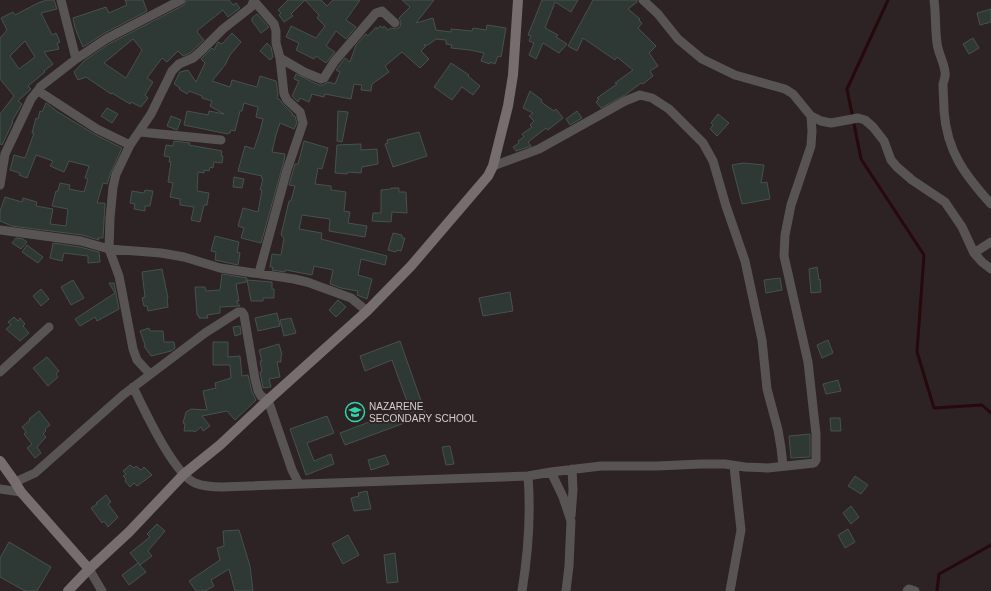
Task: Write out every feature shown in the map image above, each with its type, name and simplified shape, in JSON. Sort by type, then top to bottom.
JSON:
[{"type":"street","points":[[61,0],[76,59]]},
{"type":"street","points":[[0,185],[5,154],[31,99],[41,84],[106,39],[181,0]]},
{"type":"street","points":[[150,374],[137,360],[135,355],[119,276],[109,249],[110,218],[116,174],[130,145],[151,114],[172,71],[179,64],[190,60],[200,52],[223,29],[251,7],[254,0],[274,24],[284,94],[287,100],[302,115],[303,123],[287,170],[259,273]]},
{"type":"street","points":[[68,591],[89,569],[129,532],[184,474],[220,445],[367,311],[416,260],[488,176],[493,166],[508,106],[513,75],[518,0]]},
{"type":"street","points":[[643,0],[658,14],[678,39],[702,59],[735,75],[785,90],[793,94],[811,116],[825,123],[858,118],[865,120],[873,127],[884,141],[891,160],[897,167],[912,180],[945,202],[962,227],[974,253],[991,269]]},
{"type":"street","points":[[934,0],[937,44],[945,73],[943,85],[944,112],[949,143],[956,158],[967,175],[991,204]]},
{"type":"street","points":[[280,58],[304,72],[324,78],[334,62],[376,13],[382,11],[394,22]]},
{"type":"street","points":[[39,89],[42,94],[86,122],[130,145]]},
{"type":"street","points":[[493,166],[539,149],[625,101],[640,95],[652,98],[669,109],[703,143],[714,162],[726,206],[745,261],[759,324],[767,389],[778,430],[783,466]]},
{"type":"street","points":[[133,387],[154,430],[169,455],[184,474],[194,482],[207,486],[222,487],[528,476],[601,466],[725,464],[756,468],[811,464],[816,460],[816,434],[808,362],[784,256],[785,235],[791,205],[811,146],[811,116]]},
{"type":"street","points":[[140,132],[221,140]]},
{"type":"street","points":[[0,230],[81,241],[109,249],[162,253],[184,257],[220,268],[259,273],[307,282],[351,298],[367,311]]},
{"type":"street","points":[[974,253],[991,242]]},
{"type":"street","points":[[16,482],[35,473],[133,387],[150,374],[205,333],[238,312],[242,312],[244,315],[254,379],[261,396],[268,400],[292,470],[299,484]]},
{"type":"street","points":[[0,372],[49,327]]},
{"type":"street","points":[[0,461],[16,482],[21,492],[89,569],[102,591]]},
{"type":"street","points":[[731,588],[741,530],[734,466]]},
{"type":"street","points":[[566,591],[569,566],[573,490],[572,469]]},
{"type":"street","points":[[551,472],[571,521]]},
{"type":"street","points":[[522,591],[530,494],[528,476]]},
{"type":"street","points":[[0,489],[21,492]]},
{"type":"street","points":[[907,591],[909,589],[915,591]]},
{"type":"building","points":[[47,0],[54,0],[57,9],[41,13],[52,35],[56,33],[60,42],[57,43],[59,49],[44,52],[53,64],[28,86],[31,89],[18,101],[22,104],[12,121],[13,122],[2,145],[0,144],[0,114],[14,96],[0,79],[0,38],[7,30],[1,18],[13,12],[15,15]],"holes":[[[25,41],[35,57],[19,69],[10,56]]]},
{"type":"building","points":[[125,0],[143,0],[147,11],[103,34],[83,47],[75,28],[73,18],[106,7],[109,13],[127,5]]},
{"type":"building","points":[[187,0],[229,0],[233,5],[236,3],[240,8],[228,17],[223,10],[198,30],[197,32],[204,40],[190,53],[183,56],[178,51],[167,62],[162,58],[147,78],[153,82],[145,95],[148,98],[141,107],[131,102],[130,104],[112,93],[111,94],[86,77],[78,80],[74,72],[85,60],[109,44],[184,5]],"holes":[[[133,39],[142,50],[126,78],[104,63]]]},
{"type":"building","points":[[288,0],[305,0],[291,14],[293,16],[284,22],[279,15],[281,13],[278,10]]},
{"type":"building","points":[[305,0],[321,0],[327,6],[333,0],[360,0],[346,20],[356,27],[346,39],[336,31],[326,46],[335,52],[326,63],[316,56],[314,59],[296,50],[299,43],[286,37],[291,26],[316,38],[325,26],[317,18],[319,15]]},
{"type":"building","points":[[402,0],[434,0],[416,23],[433,18],[436,30],[451,32],[451,29],[472,31],[473,28],[486,30],[487,25],[506,28],[501,57],[498,56],[495,64],[490,62],[490,64],[481,61],[484,53],[451,48],[452,45],[446,44],[446,40],[436,39],[428,45],[424,45],[426,46],[421,51],[429,59],[420,68],[402,52],[385,66],[389,72],[372,84],[371,91],[361,90],[362,85],[354,84],[351,99],[325,94],[324,97],[312,94],[309,102],[300,98],[298,102],[292,96],[299,81],[294,79],[296,74],[319,85],[323,85],[328,82],[335,84],[340,72],[336,70],[345,58],[350,62],[356,45],[366,34],[368,36],[376,27],[377,29],[380,26],[383,28],[384,26],[388,30],[391,28],[396,29],[400,27],[401,22],[399,18],[410,7]]},
{"type":"building","points":[[542,0],[578,0],[571,12],[555,2],[545,28],[558,35],[556,37],[567,44],[559,53],[543,43],[536,59],[529,55],[534,43],[529,41],[531,36],[528,35]]},
{"type":"building","points":[[593,0],[637,0],[637,2],[628,9],[640,19],[639,20],[642,23],[638,28],[656,46],[649,53],[658,66],[650,71],[653,76],[643,84],[641,83],[625,95],[601,108],[596,102],[599,99],[597,98],[617,84],[615,83],[633,70],[617,57],[615,60],[583,38],[577,51],[568,46]]},
{"type":"building","points":[[991,9],[991,22],[980,25],[977,13]]},
{"type":"building","points":[[257,14],[269,27],[261,33],[252,21],[252,18]]},
{"type":"building","points":[[232,33],[241,42],[212,81],[230,87],[232,80],[257,87],[260,76],[276,81],[278,93],[277,98],[293,114],[292,115],[295,116],[297,123],[294,129],[280,123],[276,135],[272,152],[285,154],[261,243],[241,238],[244,228],[238,226],[243,208],[258,212],[262,190],[260,190],[263,179],[261,178],[262,176],[238,171],[245,146],[254,149],[260,131],[263,119],[256,117],[258,107],[244,103],[242,111],[240,111],[235,131],[231,130],[228,134],[184,125],[187,111],[208,115],[209,111],[224,114],[210,106],[212,101],[202,98],[202,96],[189,91],[187,94],[174,84],[180,72],[188,70],[196,82],[205,63],[201,59],[212,48],[214,50],[218,42],[222,44]]},
{"type":"building","points":[[973,38],[979,48],[969,54],[963,44]]},
{"type":"building","points":[[267,43],[271,47],[273,57],[270,60],[260,51]]},
{"type":"building","points":[[451,63],[469,75],[468,76],[480,86],[473,95],[462,87],[452,100],[434,87]]},
{"type":"building","points":[[530,91],[542,100],[541,102],[554,111],[556,109],[563,118],[548,130],[546,128],[528,142],[531,146],[516,151],[513,147],[524,137],[522,134],[532,127],[530,125],[534,121],[529,116],[533,113],[523,108]]},
{"type":"building","points":[[46,103],[94,134],[122,148],[107,184],[103,183],[97,203],[105,203],[103,238],[98,238],[99,240],[82,235],[12,226],[0,221],[0,211],[5,197],[22,202],[23,198],[37,202],[36,206],[53,209],[50,224],[66,226],[68,209],[52,206],[60,183],[70,185],[69,189],[84,192],[88,179],[85,178],[89,166],[69,161],[64,172],[50,166],[53,161],[36,155],[27,178],[19,175],[20,173],[10,170],[14,155],[25,158],[34,133],[32,133],[36,118],[38,119],[40,111],[42,112]]},
{"type":"building","points":[[107,108],[118,114],[112,123],[101,116]]},
{"type":"building","points":[[338,111],[348,112],[342,142],[337,141]]},
{"type":"building","points":[[577,111],[582,118],[570,125],[566,119]]},
{"type":"building","points":[[718,114],[729,123],[717,136],[710,129],[713,125],[711,123]]},
{"type":"building","points":[[171,116],[181,120],[177,130],[167,126]]},
{"type":"building","points":[[419,132],[427,156],[393,167],[385,144],[388,143],[387,140]]},
{"type":"building","points":[[174,141],[190,143],[189,145],[222,151],[222,163],[214,162],[213,168],[210,167],[209,171],[204,170],[204,173],[198,172],[197,191],[209,193],[207,205],[204,205],[200,222],[191,220],[194,207],[180,205],[180,199],[170,197],[173,183],[168,182],[171,162],[169,162],[170,157],[164,156],[166,145],[173,146]]},
{"type":"building","points":[[304,141],[328,148],[322,169],[318,168],[315,184],[331,186],[331,190],[346,192],[344,211],[350,212],[348,223],[367,226],[365,237],[329,231],[330,219],[302,215],[299,229],[322,233],[321,239],[387,256],[385,265],[361,259],[358,275],[372,279],[367,299],[357,295],[358,291],[341,288],[330,284],[333,270],[314,266],[312,275],[286,270],[285,272],[272,270],[273,267],[270,267],[272,254],[281,255],[284,238],[281,235],[289,201],[291,201],[295,186],[289,185],[295,164],[298,164]]},
{"type":"building","points":[[361,144],[361,150],[377,149],[378,164],[362,167],[361,173],[335,173],[337,145]]},
{"type":"building","points":[[743,163],[764,165],[761,183],[767,182],[770,199],[742,204],[732,165]]},
{"type":"building","points":[[234,177],[244,179],[242,188],[233,187]]},
{"type":"building","points":[[399,188],[399,192],[406,192],[407,213],[392,212],[391,222],[372,221],[373,213],[381,213],[381,190]]},
{"type":"building","points":[[145,190],[153,191],[150,206],[145,206],[145,211],[134,209],[135,204],[130,203],[132,191],[144,193]]},
{"type":"building","points":[[393,233],[402,235],[402,238],[405,238],[401,251],[397,250],[396,252],[388,250]]},
{"type":"building","points":[[215,236],[239,242],[237,252],[240,253],[238,265],[215,260],[216,252],[211,251]]},
{"type":"building","points":[[16,238],[23,239],[27,242],[21,249],[12,243]]},
{"type":"building","points":[[53,243],[80,247],[99,252],[100,262],[88,263],[88,256],[64,253],[62,261],[50,258]]},
{"type":"building","points":[[27,245],[43,257],[38,263],[22,252]]},
{"type":"building","points":[[817,267],[821,292],[811,293],[809,269]]},
{"type":"building","points":[[162,269],[168,298],[168,307],[148,311],[147,306],[144,306],[142,298],[145,297],[142,272]]},
{"type":"building","points":[[222,274],[247,278],[246,282],[236,284],[239,301],[236,301],[240,306],[220,307],[220,313],[207,315],[208,318],[199,318],[197,315],[195,287],[205,287],[206,291],[220,290]]},
{"type":"building","points":[[780,278],[782,290],[766,293],[764,280]]},
{"type":"building","points":[[73,280],[84,298],[71,305],[61,287]]},
{"type":"building","points":[[247,280],[272,282],[274,298],[263,298],[263,301],[251,301]]},
{"type":"building","points":[[109,283],[114,283],[119,309],[97,321],[95,317],[80,326],[75,319],[115,293]]},
{"type":"building","points":[[41,289],[49,299],[41,306],[33,296]]},
{"type":"building","points":[[510,292],[513,311],[483,316],[479,298]]},
{"type":"building","points":[[338,300],[346,307],[336,317],[329,310]]},
{"type":"building","points":[[277,313],[280,326],[258,331],[255,318]]},
{"type":"building","points":[[14,317],[18,321],[20,318],[25,324],[23,326],[29,333],[20,341],[6,329],[11,325],[8,322]]},
{"type":"building","points":[[291,318],[296,333],[284,336],[280,320]]},
{"type":"building","points":[[240,326],[241,334],[235,336],[233,327]]},
{"type":"building","points":[[149,328],[150,331],[163,331],[164,342],[174,342],[175,348],[171,351],[151,356],[144,346],[145,345],[140,331]]},
{"type":"building","points":[[828,340],[833,353],[822,358],[817,345]]},
{"type":"building","points":[[400,341],[426,415],[345,445],[340,433],[409,407],[392,360],[365,371],[360,356]]},
{"type":"building","points":[[213,342],[228,342],[228,357],[240,356],[242,376],[248,375],[252,392],[256,400],[235,420],[227,411],[202,416],[210,426],[203,431],[201,427],[195,432],[184,431],[185,424],[183,423],[186,412],[191,409],[207,410],[203,391],[216,388],[215,383],[231,378],[230,365],[213,365]]},
{"type":"building","points":[[279,344],[282,355],[281,362],[277,362],[280,377],[269,379],[271,387],[263,388],[260,372],[262,372],[260,361],[262,361],[259,350]]},
{"type":"building","points":[[47,357],[59,371],[56,374],[58,377],[48,386],[33,368]]},
{"type":"building","points":[[838,380],[841,391],[826,394],[823,384]]},
{"type":"building","points":[[39,411],[50,425],[45,429],[46,431],[43,434],[46,437],[37,447],[41,453],[35,458],[27,448],[32,444],[24,434],[26,432],[22,427]]},
{"type":"building","points":[[327,416],[334,433],[307,443],[314,461],[331,454],[334,464],[306,475],[290,429]]},
{"type":"building","points":[[830,418],[840,418],[841,431],[831,431]]},
{"type":"building","points":[[810,434],[810,457],[791,458],[789,436]]},
{"type":"building","points":[[450,446],[454,464],[446,465],[442,447]]},
{"type":"building","points":[[385,455],[389,464],[371,470],[368,460]]},
{"type":"building","points":[[130,465],[134,468],[136,466],[141,470],[144,467],[152,475],[137,486],[134,483],[130,487],[125,481],[126,479],[123,476],[126,474],[123,471]]},
{"type":"building","points":[[855,476],[868,485],[861,494],[848,486]]},
{"type":"building","points":[[367,491],[371,509],[354,511],[351,498],[359,496],[358,493]]},
{"type":"building","points":[[106,495],[111,502],[108,504],[118,517],[108,527],[104,521],[102,523],[91,508]]},
{"type":"building","points":[[851,506],[859,517],[851,524],[843,513]]},
{"type":"building","points":[[157,524],[165,531],[148,551],[152,556],[140,565],[130,553],[150,537],[147,534]]},
{"type":"building","points":[[848,529],[855,542],[845,548],[838,535]]},
{"type":"building","points":[[239,530],[250,566],[253,591],[235,591],[229,569],[211,580],[214,586],[205,591],[196,591],[189,581],[220,560],[217,548],[224,546],[223,531]]},
{"type":"building","points":[[348,535],[359,555],[343,564],[332,544]]},
{"type":"building","points":[[9,542],[51,567],[37,591],[25,591],[0,577],[0,558]]},
{"type":"building","points":[[395,553],[398,582],[387,583],[384,555]]},
{"type":"building","points":[[138,563],[146,572],[129,585],[122,575]]},
{"type":"waterway","points":[[888,0],[847,89],[861,159],[924,255],[917,352],[934,408],[982,405],[991,413]]},
{"type":"waterway","points":[[937,591],[939,574],[991,545]]},
{"type":"place","name":"NAZARENE SECONDARY SCHOOL","points":[[355,412]]}]
